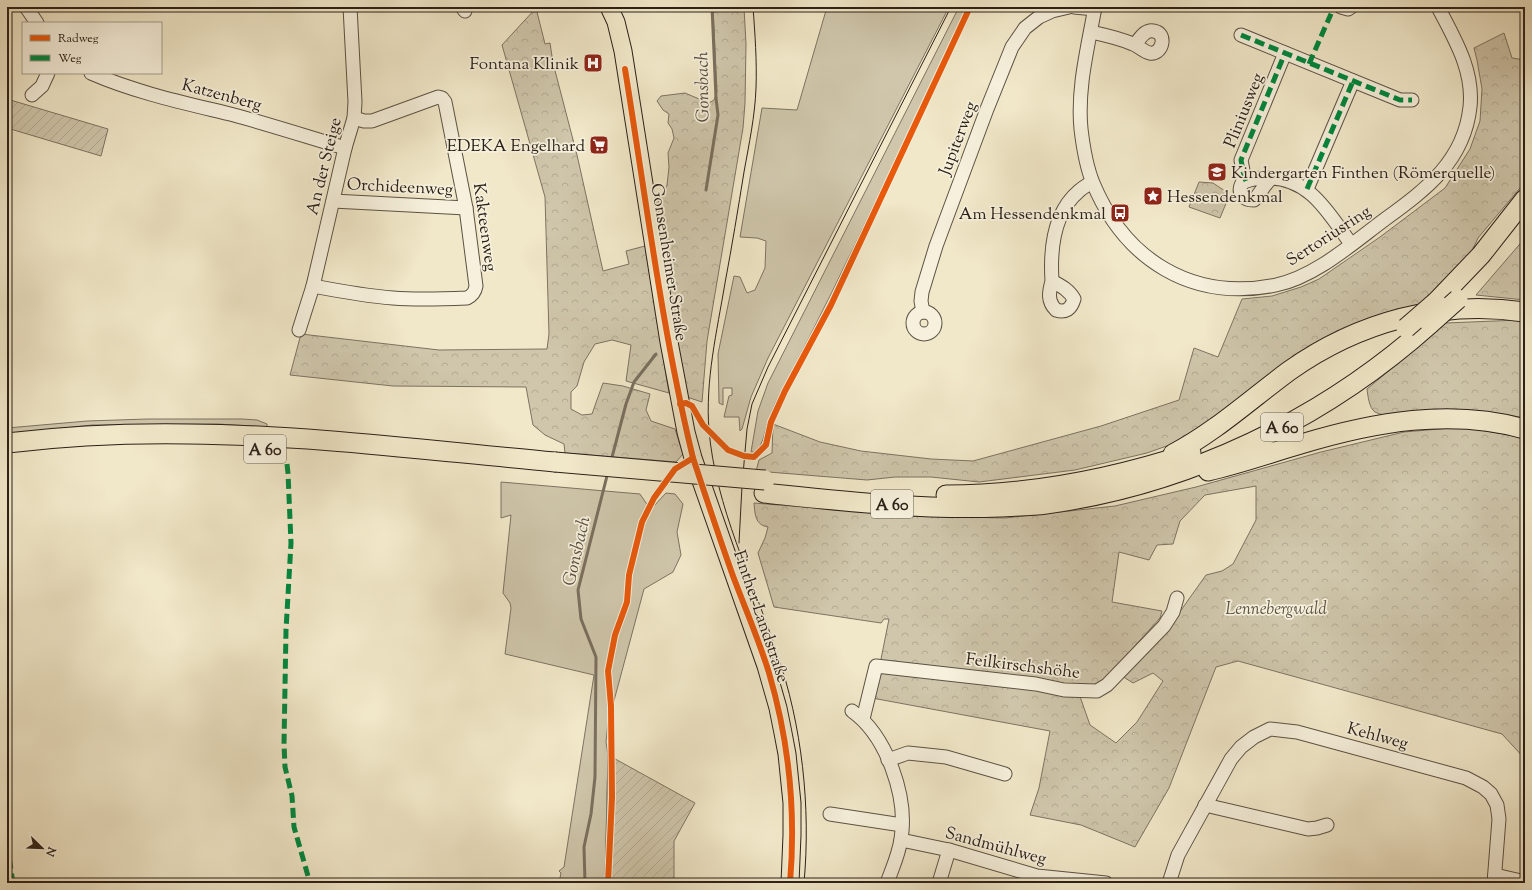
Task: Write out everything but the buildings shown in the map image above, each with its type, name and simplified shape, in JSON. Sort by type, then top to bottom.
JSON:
[{"type":"highway","name":"A 60","points":[[7,456],[111,448],[188,447],[264,449],[555,468],[765,486],[968,495],[1044,488],[1088,481],[1153,465],[1213,445],[1302,403],[1345,376],[1386,346],[1436,302],[1480,255],[1525,199]]},
{"type":"highway","name":"A 60","points":[[765,486],[905,505],[974,508],[1045,504],[1093,496],[1139,484],[1200,464],[1232,451],[1304,415],[1344,391],[1377,368],[1458,299],[1500,252],[1525,220]]},
{"type":"highway","points":[[1153,465],[1201,437],[1314,354],[1343,338],[1369,327],[1425,312],[1454,309],[1482,308],[1525,312]]},
{"type":"highway","points":[[1139,484],[1192,475],[1241,463],[1336,434],[1393,423],[1425,419],[1465,419],[1498,423],[1525,429]]},
{"type":"highway","name":"A 60","points":[[7,443],[110,436],[188,434],[241,436],[389,446],[555,468]]},
{"type":"main road","name":"Gonsenheimer Straße","points":[[609,7],[616,22],[622,51],[678,397],[693,458]]},
{"type":"main road","name":"Finther Landstraße","points":[[693,458],[734,577],[761,648],[778,708],[787,754],[792,803],[790,883]]},
{"type":"street","points":[[26,7],[36,22]]},
{"type":"street","name":"An der Steige","points":[[299,330],[313,286],[332,201],[354,118],[356,102],[350,7]]},
{"type":"street","name":"Jupiterweg","points":[[923,312],[921,301],[922,292],[936,246],[987,109],[1012,47],[1025,28],[1039,17],[1052,11],[1069,7]]},
{"type":"street","points":[[1074,7],[1095,8]]},
{"type":"street","points":[[1341,7],[1351,7]]},
{"type":"street","name":"Sertoriusring","points":[[1095,8],[1080,97],[1082,134],[1086,160],[1092,182],[1113,221],[1123,235],[1133,246],[1166,271],[1203,285],[1219,288],[1245,288],[1277,285],[1310,271],[1351,244],[1417,196],[1442,173],[1461,141],[1470,108],[1471,88],[1467,70],[1460,51],[1438,7]]},
{"type":"street","points":[[1091,32],[1111,36],[1135,44]]},
{"type":"street","points":[[1240,35],[1400,100],[1412,100]]},
{"type":"street","name":"Pliniusweg","points":[[1272,178],[1267,182],[1254,200],[1245,199],[1242,196],[1240,187],[1242,183],[1246,181],[1241,160],[1285,54]]},
{"type":"street","points":[[32,95],[42,86],[48,74]]},
{"type":"street","name":"Katzenberg","points":[[93,74],[111,82],[150,95],[243,118],[345,148]]},
{"type":"street","points":[[1307,190],[1353,81]]},
{"type":"street","name":"Kakteenweg","points":[[313,286],[393,298],[432,300],[467,298],[472,295],[476,286],[466,208],[447,108],[442,98],[438,97],[372,121],[364,121],[354,118]]},
{"type":"street","points":[[1246,181],[1259,178],[1272,178],[1284,180],[1307,190],[1316,197],[1351,244]]},
{"type":"street","points":[[1052,281],[1051,264],[1053,244],[1060,218],[1070,200],[1079,191],[1092,182]]},
{"type":"street","name":"Orchideenweg","points":[[332,201],[466,208]]},
{"type":"street","name":"Feilkirschshöhe","points":[[863,720],[876,666],[1036,684],[1064,690],[1096,691],[1107,685],[1164,626],[1173,612],[1177,598]]},
{"type":"street","points":[[852,711],[872,730],[888,760],[899,791],[902,807],[901,840],[887,883]]},
{"type":"street","name":"Kehlweg","points":[[1169,883],[1178,855],[1231,759],[1241,747],[1254,737],[1270,729],[1297,732],[1466,778],[1483,787],[1491,794],[1497,805],[1499,819],[1495,879],[1525,882]]},
{"type":"street","points":[[888,760],[908,753],[946,757],[1005,774]]},
{"type":"street","points":[[1205,805],[1308,828],[1317,828],[1327,825]]},
{"type":"street","points":[[830,814],[902,825]]},
{"type":"street","name":"Sandmühlweg","points":[[901,840],[949,850],[1037,880],[1106,883]]},
{"type":"street","points":[[938,883],[949,850]]},
{"type":"green space","points":[[713,7],[744,7],[746,44],[745,103],[743,128],[707,341],[702,402],[687,397],[661,251],[658,202],[667,185],[669,167],[668,153],[674,138],[672,129],[668,123],[669,114],[663,110],[657,101],[661,96],[685,93],[704,101],[707,104],[714,100],[717,92]]},
{"type":"green space","points":[[827,7],[949,7],[768,358],[751,397],[742,429],[740,431],[739,417],[724,417],[729,396],[732,395],[732,388],[723,388],[723,405],[719,403],[718,354],[734,276],[740,277],[747,293],[755,290],[765,268],[766,241],[757,238],[740,237],[762,108],[797,110]]},
{"type":"green space","points":[[959,7],[968,7],[855,245],[777,399],[760,445],[755,452],[751,452],[758,411],[768,383]]},
{"type":"green space","points":[[536,8],[545,44],[550,43],[553,63],[577,155],[603,271],[629,264],[626,251],[645,246],[669,393],[626,381],[631,345],[612,340],[595,344],[584,362],[577,386],[571,392],[571,409],[582,415],[592,414],[603,383],[623,386],[650,394],[646,410],[651,421],[675,429],[683,454],[676,462],[565,453],[564,444],[545,435],[533,425],[526,387],[393,386],[290,375],[301,334],[439,350],[547,349],[549,334],[545,197],[502,45]]},
{"type":"green space","points":[[1504,33],[1512,58],[1525,60],[1525,182],[1478,238],[1471,253],[1425,304],[1397,309],[1364,323],[1175,443],[1147,453],[1075,470],[979,482],[931,477],[895,477],[867,480],[756,471],[759,460],[772,453],[773,424],[820,442],[861,451],[931,459],[973,461],[1101,426],[1179,400],[1194,348],[1218,357],[1242,299],[1272,296],[1301,287],[1319,279],[1380,237],[1445,188],[1470,149],[1480,121],[1482,89],[1474,48]]},
{"type":"green space","points":[[7,99],[108,129],[101,156],[7,128]]},
{"type":"green space","points":[[1199,182],[1213,183],[1225,191],[1223,196],[1227,201],[1220,218],[1189,207]]},
{"type":"green space","points":[[1525,238],[1525,300],[1476,295]]},
{"type":"green space","points":[[1519,320],[1525,322],[1525,418],[1498,413],[1445,409],[1385,415],[1375,412],[1371,408],[1367,389],[1446,323]]},
{"type":"green space","points":[[148,419],[257,420],[267,424],[267,427],[218,424],[92,425],[7,434],[7,428],[87,421]]},
{"type":"green space","name":"Lennebergwald","points":[[1462,427],[1510,435],[1525,440],[1525,759],[1502,734],[1238,661],[1216,667],[1169,788],[1135,847],[1081,825],[1030,815],[1039,788],[1050,731],[872,698],[883,662],[881,659],[889,619],[884,619],[881,623],[774,607],[758,553],[768,527],[760,524],[756,518],[754,503],[912,516],[1005,518],[1115,506],[1196,487],[1321,452],[1404,432]],"holes":[[[1256,486],[1256,520],[1233,564],[1222,571],[1206,575],[1179,613],[1122,676],[1133,683],[1153,673],[1163,681],[1137,722],[1116,743],[1090,725],[1077,688],[1098,685],[1105,679],[1160,618],[1162,611],[1112,602],[1119,552],[1149,560],[1157,545],[1173,544],[1180,521],[1205,495]]]},
{"type":"green space","points":[[501,482],[640,494],[646,503],[653,507],[666,493],[675,494],[683,504],[677,532],[681,555],[673,572],[644,589],[608,723],[606,742],[608,755],[605,883],[559,883],[561,873],[559,871],[564,867],[594,675],[505,654],[511,608],[510,603],[503,593],[511,515],[501,518]]},
{"type":"green space","points":[[608,755],[695,803],[674,841],[674,883],[605,883]]},
{"type":"waterway","name":"Gonsbach","points":[[706,190],[718,115],[712,7]]},
{"type":"waterway","name":"Gonsbach","points":[[611,461],[626,404],[634,382],[656,354]]},
{"type":"waterway","name":"Gonsbach","points":[[585,883],[584,847],[591,814],[595,777],[596,657],[581,619],[578,590],[608,472]]},
{"type":"tram line","points":[[753,7],[756,68],[754,109],[733,241],[712,356],[708,412],[709,430],[713,458],[727,515],[777,653],[786,680],[793,709],[805,796],[806,854],[804,883]]},
{"type":"tram line","points":[[739,543],[747,429],[752,404],[768,367],[951,7]]},
{"type":"marked path","points":[[1309,64],[1334,7]]},
{"type":"marked path","points":[[1241,35],[1400,100],[1412,100]]},
{"type":"marked path","points":[[1246,181],[1241,160],[1285,53]]},
{"type":"marked path","points":[[1307,189],[1353,81]]},
{"type":"marked path","points":[[287,464],[291,543],[286,630],[285,767],[292,796],[294,827],[310,883]]},
{"type":"marked path","points":[[7,844],[13,883]]},
{"type":"cycle path","points":[[680,404],[686,403],[692,406],[703,425],[728,450],[744,456],[754,457],[766,445],[771,422],[785,391],[831,305],[970,7]]},
{"type":"cycle path","points":[[625,69],[663,313],[693,458],[733,576],[765,661],[782,725],[791,803],[792,856],[790,883]]},
{"type":"cycle path","points":[[608,883],[612,797],[611,706],[608,671],[615,635],[627,602],[629,575],[642,522],[654,498],[675,469],[693,458]]},
{"type":"place","name":"Fontana Klinik","points":[[593,63]]},
{"type":"place","name":"EDEKA Engelhard","points":[[599,145]]},
{"type":"place","name":"Kindergarten Finthen (Römerquelle)","points":[[1217,172]]},
{"type":"place","name":"Hessendenkmal","points":[[1153,196]]},
{"type":"place","name":"Am Hessendenkmal","points":[[1120,213]]}]
